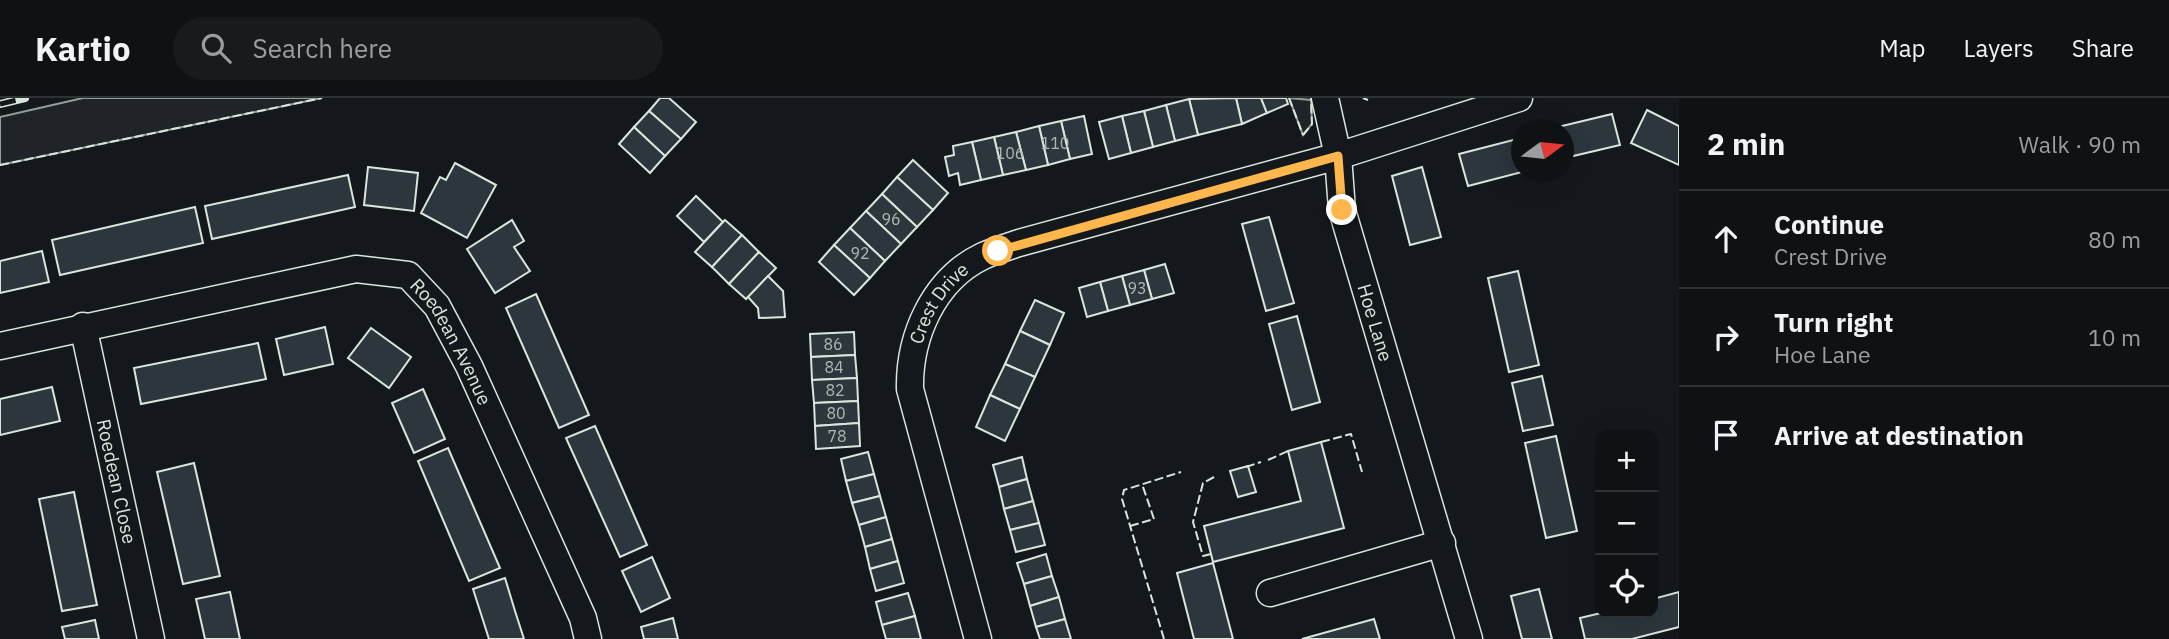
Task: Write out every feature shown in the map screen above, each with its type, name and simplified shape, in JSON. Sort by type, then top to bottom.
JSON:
[{"type":"street","name":"Hoe Lane","points":[[1325,98],[1338,156],[1342,210],[1469,639]]},
{"type":"street","name":"Crest Drive","points":[[978,639],[910,389],[912,351],[919,329],[937,297],[969,265],[982,256],[1009,247],[1338,156],[1520,98]]},
{"type":"street","name":"Roedean Avenue","points":[[0,346],[356,269],[408,275],[437,306],[468,366],[583,618],[588,639]]},
{"type":"street","name":"Roedean Close","points":[[83,326],[151,639]]},
{"type":"street","points":[[1270,593],[1442,542]]},
{"type":"shaded area","points":[[83,98],[322,98],[0,165],[0,117]]},
{"type":"shaded area","points":[[1289,98],[1311,100],[1312,124],[1303,135]]},
{"type":"building","points":[[660,98],[669,98],[696,122],[681,139],[649,111]]},
{"type":"building","points":[[1236,98],[1261,98],[1267,113],[1242,124]]},
{"type":"building","points":[[1236,98],[1242,124],[1198,135],[1189,99]]},
{"type":"building","points":[[1261,98],[1286,98],[1288,104],[1267,113]]},
{"type":"building","points":[[1189,99],[1198,135],[1175,141],[1166,105]]},
{"type":"building","points":[[1166,105],[1175,141],[1153,147],[1144,111]]},
{"type":"building","points":[[1647,110],[1679,126],[1679,165],[1631,143]]},
{"type":"building","points":[[649,111],[681,139],[665,156],[634,127]]},
{"type":"building","points":[[1144,111],[1153,147],[1131,153],[1122,116]]},
{"type":"building","points":[[1612,114],[1620,145],[1574,156],[1574,123]]},
{"type":"building","points":[[1084,116],[1092,154],[1070,159],[1061,121]]},
{"type":"building","points":[[1122,116],[1131,153],[1109,159],[1099,122]]},
{"type":"building","points":[[1061,121],[1070,159],[1048,165],[1039,126]]},
{"type":"building","points":[[1039,126],[1048,165],[1026,170],[1016,132]]},
{"type":"building","points":[[634,127],[665,156],[650,173],[619,144]]},
{"type":"building","points":[[1016,132],[1026,170],[1003,175],[994,137]]},
{"type":"building","points":[[994,137],[1003,175],[981,180],[972,142]]},
{"type":"building","points":[[1511,141],[1511,175],[1468,186],[1459,154]]},
{"type":"building","points":[[972,142],[981,180],[960,185],[958,173],[949,176],[945,157],[954,155],[953,146]]},
{"type":"building","points":[[913,160],[948,193],[933,210],[897,177]]},
{"type":"building","points":[[455,163],[496,185],[467,238],[421,213],[440,177],[446,180]]},
{"type":"building","points":[[368,167],[418,173],[414,211],[364,205]]},
{"type":"building","points":[[1422,167],[1441,237],[1410,245],[1392,176]]},
{"type":"building","points":[[348,175],[355,207],[212,239],[205,206]]},
{"type":"building","points":[[897,177],[933,210],[917,227],[882,194]]},
{"type":"building","points":[[882,194],[917,227],[901,244],[866,211]]},
{"type":"building","points":[[696,196],[723,222],[704,242],[677,216]]},
{"type":"building","points":[[195,207],[203,243],[60,275],[52,240]]},
{"type":"building","points":[[866,211],[901,244],[885,261],[850,228]]},
{"type":"building","points":[[1269,217],[1294,303],[1266,311],[1242,224]]},
{"type":"building","points":[[512,220],[524,241],[514,247],[530,271],[495,293],[467,249]]},
{"type":"building","points":[[725,220],[742,235],[712,267],[695,252]]},
{"type":"building","points":[[850,228],[885,261],[870,278],[834,245]]},
{"type":"building","points":[[742,235],[759,252],[729,284],[712,267]]},
{"type":"building","points":[[834,245],[870,278],[854,295],[819,262]]},
{"type":"building","points":[[42,251],[49,282],[0,293],[0,261]]},
{"type":"building","points":[[759,252],[776,268],[746,299],[729,284]]},
{"type":"building","points":[[1165,264],[1174,293],[1152,299],[1144,270]]},
{"type":"building","points":[[1144,270],[1152,299],[1130,305],[1122,276]]},
{"type":"building","points":[[1518,271],[1539,365],[1509,372],[1488,278]]},
{"type":"building","points":[[768,276],[783,291],[785,317],[759,318],[758,308],[748,297]]},
{"type":"building","points":[[1122,276],[1130,305],[1108,311],[1100,282]]},
{"type":"building","points":[[1100,282],[1108,311],[1087,317],[1079,288]]},
{"type":"building","points":[[536,294],[589,415],[559,428],[506,308]]},
{"type":"building","points":[[1035,300],[1064,313],[1050,345],[1020,331]]},
{"type":"building","points":[[1297,316],[1320,402],[1292,410],[1269,324]]},
{"type":"building","points":[[325,327],[333,364],[284,375],[276,339]]},
{"type":"building","points":[[371,328],[411,357],[389,388],[348,358]]},
{"type":"building","points":[[1020,331],[1050,345],[1035,377],[1005,364]]},
{"type":"building","points":[[854,332],[855,355],[811,357],[810,334]]},
{"type":"building","points":[[258,343],[266,379],[141,404],[134,368]]},
{"type":"building","points":[[855,355],[857,378],[812,380],[811,357]]},
{"type":"building","points":[[1005,364],[1035,377],[1020,409],[990,395]]},
{"type":"building","points":[[1542,376],[1553,425],[1523,431],[1512,383]]},
{"type":"building","points":[[857,378],[858,401],[814,403],[812,380]]},
{"type":"building","points":[[52,387],[60,421],[0,435],[0,399]]},
{"type":"building","points":[[423,389],[445,439],[414,453],[392,403]]},
{"type":"building","points":[[990,395],[1020,409],[1005,441],[976,427]]},
{"type":"building","points":[[858,401],[859,423],[815,426],[814,403]]},
{"type":"building","points":[[859,423],[860,446],[816,449],[815,426]]},
{"type":"building","points":[[595,426],[647,545],[620,557],[566,438]]},
{"type":"building","points":[[1556,436],[1577,531],[1546,538],[1525,443]]},
{"type":"building","points":[[1321,442],[1344,528],[1213,562],[1204,526],[1301,501],[1288,451]]},
{"type":"building","points":[[448,448],[500,568],[469,581],[418,461]]},
{"type":"building","points":[[868,452],[874,474],[846,481],[841,459]]},
{"type":"building","points":[[1022,457],[1027,479],[999,487],[993,465]]},
{"type":"building","points":[[194,463],[220,576],[183,584],[157,472]]},
{"type":"building","points":[[1248,466],[1256,492],[1238,497],[1230,471]]},
{"type":"building","points":[[874,474],[880,496],[852,503],[846,481]]},
{"type":"building","points":[[1027,479],[1033,501],[1004,509],[999,487]]},
{"type":"building","points":[[74,492],[97,605],[62,611],[39,499]]},
{"type":"building","points":[[880,496],[886,517],[859,525],[852,503]]},
{"type":"building","points":[[1033,501],[1039,523],[1010,530],[1004,509]]},
{"type":"building","points":[[886,517],[892,539],[865,547],[859,525]]},
{"type":"building","points":[[1039,523],[1045,545],[1016,552],[1010,530]]},
{"type":"building","points":[[892,539],[898,561],[870,569],[865,547]]},
{"type":"building","points":[[1046,554],[1052,576],[1024,584],[1017,563]]},
{"type":"building","points":[[652,557],[670,598],[641,612],[622,571]]},
{"type":"building","points":[[898,561],[904,583],[876,591],[870,569]]},
{"type":"building","points":[[1213,563],[1233,639],[1194,639],[1177,573]]},
{"type":"building","points":[[1052,576],[1059,597],[1030,606],[1024,584]]},
{"type":"building","points":[[505,578],[524,639],[489,639],[473,589]]},
{"type":"building","points":[[1539,589],[1552,639],[1522,639],[1511,596]]},
{"type":"building","points":[[230,592],[240,639],[205,639],[196,599]]},
{"type":"building","points":[[1679,592],[1679,627],[1632,639],[1585,639],[1580,618],[1595,614],[1595,618],[1658,618],[1658,598]]},
{"type":"building","points":[[908,593],[915,616],[882,625],[876,602]]},
{"type":"building","points":[[1059,597],[1065,619],[1036,627],[1030,606]]},
{"type":"building","points":[[915,616],[921,639],[886,639],[882,625]]},
{"type":"building","points":[[673,618],[678,639],[644,639],[641,627]]},
{"type":"building","points":[[1065,619],[1071,639],[1040,639],[1036,627]]},
{"type":"building","points":[[1374,619],[1380,639],[1302,639]]},
{"type":"building","points":[[95,620],[99,639],[65,639],[62,627]]},
{"type":"railway","points":[[0,104],[25,98]]},
{"type":"fence","points":[[0,165],[322,98]]},
{"type":"fence","points":[[1289,98],[1303,135]]},
{"type":"fence","points":[[1303,135],[1312,124],[1311,98]]},
{"type":"fence","points":[[1363,98],[1368,100]]},
{"type":"fence","points":[[1321,442],[1351,434],[1362,472]]},
{"type":"fence","points":[[1268,460],[1288,451]]},
{"type":"fence","points":[[1246,467],[1261,462]]},
{"type":"fence","points":[[1164,639],[1122,499],[1124,490],[1181,472]]},
{"type":"fence","points":[[1211,554],[1203,556],[1193,522],[1203,483],[1214,477]]},
{"type":"fence","points":[[1130,526],[1154,519],[1142,484]]},
{"type":"route","points":[[998,251],[1338,156],[1342,210]]}]
